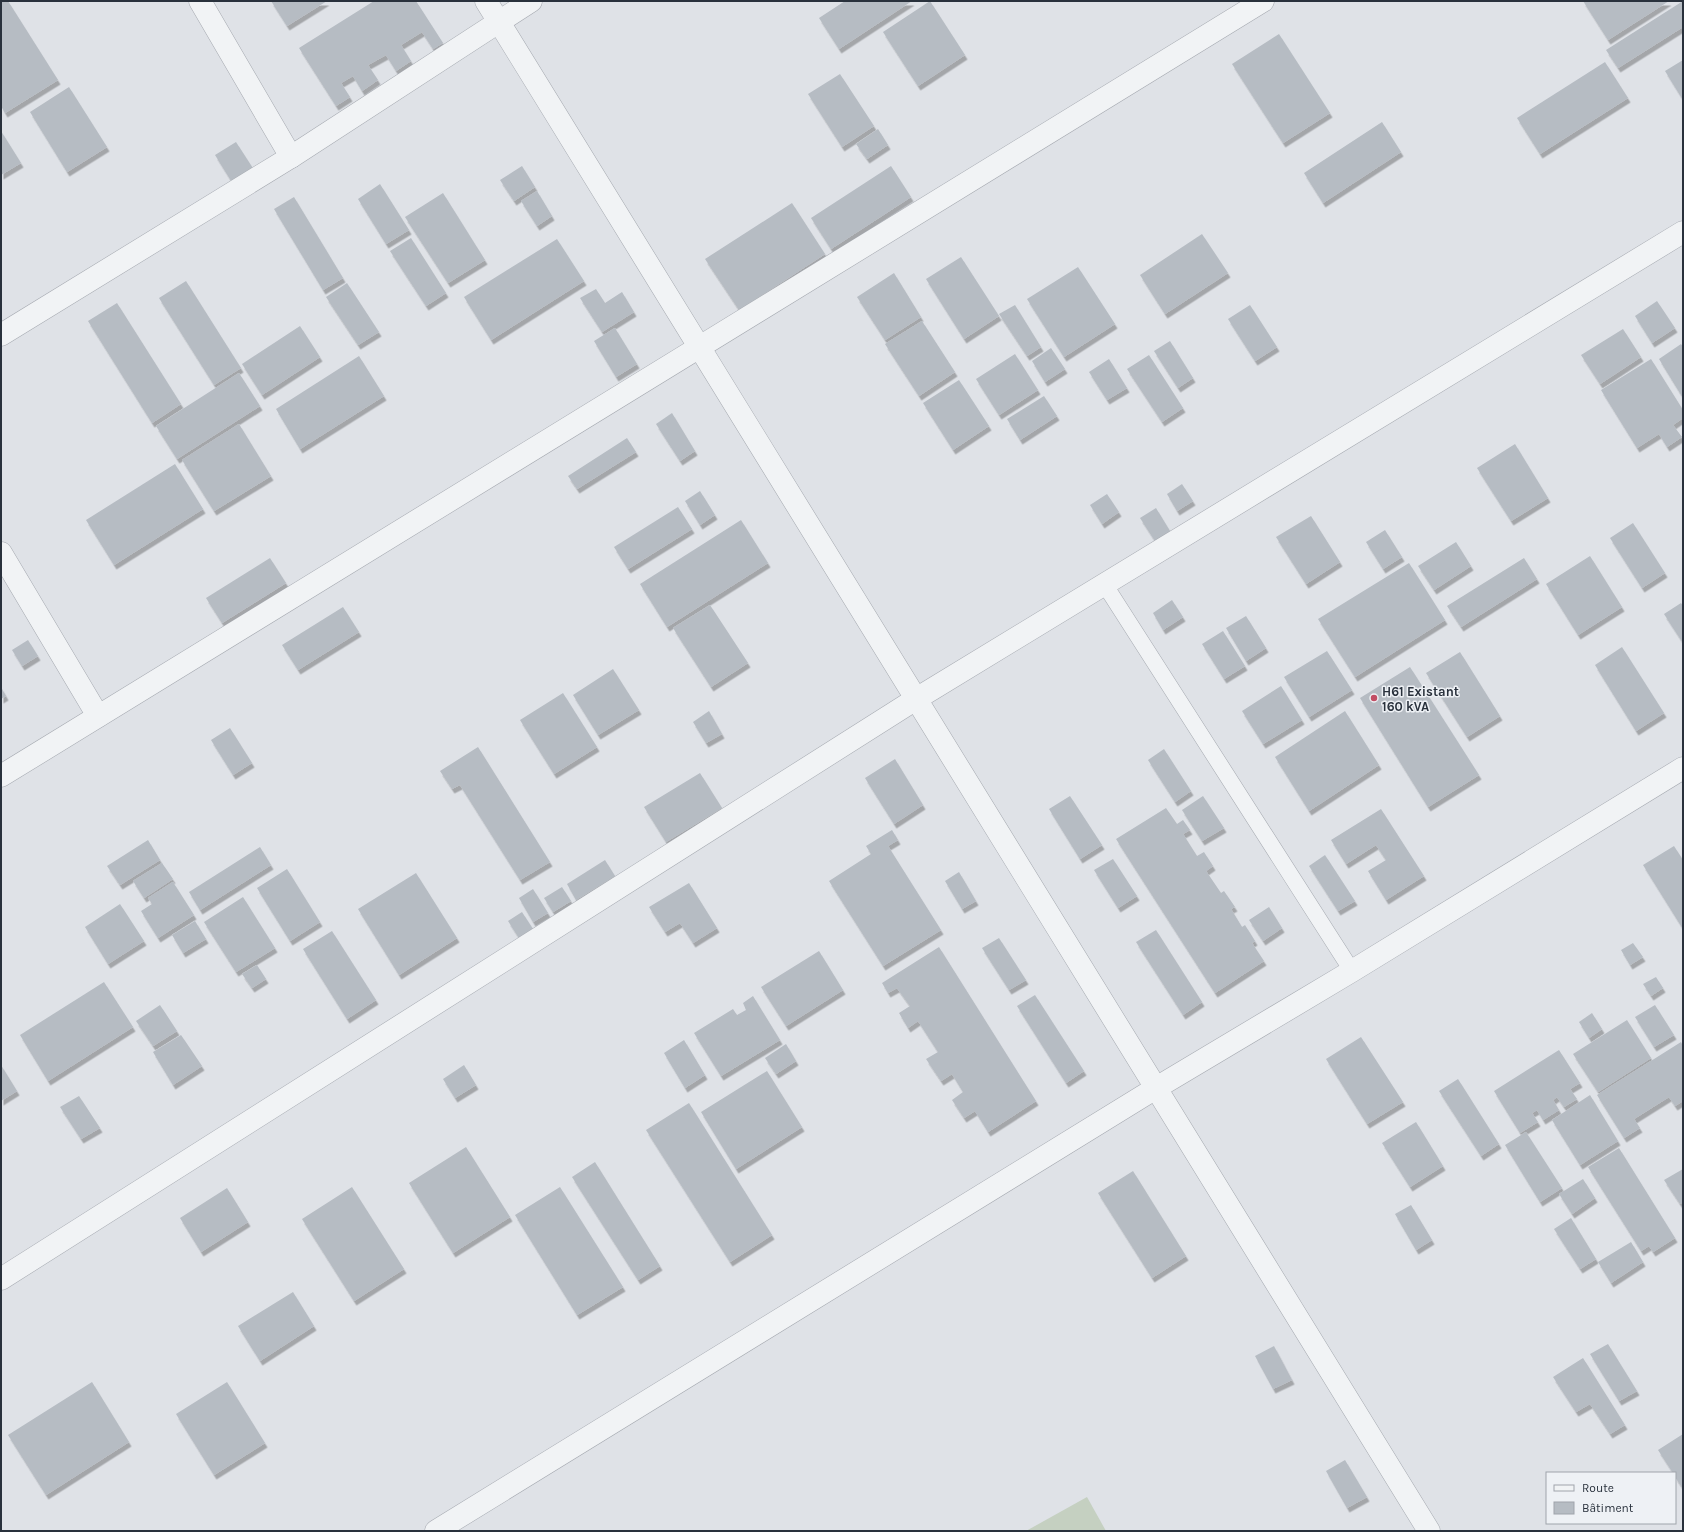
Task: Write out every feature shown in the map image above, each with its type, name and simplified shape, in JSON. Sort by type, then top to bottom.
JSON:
[{"type":"street","points":[[200,1],[290,157]]},
{"type":"street","points":[[486,1],[1429,1531]]},
{"type":"street","points":[[1,335],[290,157],[530,1]]},
{"type":"street","points":[[1,776],[1263,1]]},
{"type":"street","points":[[1,1278],[916,699],[1683,232]]},
{"type":"street","points":[[1,553],[98,716]]},
{"type":"street","points":[[436,1531],[1156,1088],[1352,971],[1683,768]]},
{"type":"lane","points":[[1105,585],[1352,971]]},
{"type":"green space","points":[[1087,1497],[1106,1531],[1026,1531]]},
{"type":"building","points":[[1,1],[8,1],[58,80],[5,113],[1,106]]},
{"type":"building","points":[[271,1],[327,1],[287,26]]},
{"type":"building","points":[[374,1],[416,1],[443,43],[433,49],[422,32],[401,45],[411,61],[396,71],[386,55],[368,65],[378,80],[362,91],[353,76],[341,83],[350,97],[336,106],[299,48]]},
{"type":"building","points":[[845,1],[912,1],[839,49],[819,18]]},
{"type":"building","points":[[930,1],[965,55],[918,86],[883,32]]},
{"type":"building","points":[[1583,1],[1669,1],[1608,40]]},
{"type":"building","points":[[1683,1],[1683,27],[1618,68],[1606,50]]},
{"type":"building","points":[[1279,34],[1330,113],[1283,143],[1232,64]]},
{"type":"building","points":[[1683,60],[1683,100],[1665,71]]},
{"type":"building","points":[[1605,62],[1628,98],[1540,154],[1517,118]]},
{"type":"building","points":[[840,74],[874,126],[842,147],[808,94]]},
{"type":"building","points":[[69,87],[107,147],[67,172],[30,112]]},
{"type":"building","points":[[1382,122],[1401,152],[1323,203],[1304,173]]},
{"type":"building","points":[[878,129],[888,145],[867,159],[856,144]]},
{"type":"building","points":[[1,131],[21,163],[1,175]]},
{"type":"building","points":[[236,142],[256,173],[235,187],[215,155]]},
{"type":"building","points":[[522,166],[535,187],[514,201],[500,180]]},
{"type":"building","points":[[891,166],[911,197],[831,249],[811,218]]},
{"type":"building","points":[[380,184],[409,230],[386,244],[358,199]]},
{"type":"building","points":[[537,191],[552,216],[537,226],[521,201]]},
{"type":"building","points":[[443,193],[485,260],[448,283],[405,217]]},
{"type":"building","points":[[294,197],[343,278],[323,290],[274,209]]},
{"type":"building","points":[[792,203],[825,254],[739,310],[705,259]]},
{"type":"building","points":[[1202,234],[1228,273],[1165,314],[1140,275]]},
{"type":"building","points":[[411,238],[446,293],[426,306],[390,251]]},
{"type":"building","points":[[557,239],[584,281],[491,340],[464,297]]},
{"type":"building","points":[[961,257],[999,316],[964,339],[926,279]]},
{"type":"building","points":[[1078,267],[1115,324],[1064,357],[1027,299]]},
{"type":"building","points":[[894,273],[921,317],[885,340],[857,297]]},
{"type":"building","points":[[186,281],[241,368],[214,385],[159,298]]},
{"type":"building","points":[[347,283],[379,332],[358,345],[326,297]]},
{"type":"building","points":[[596,289],[605,303],[622,292],[634,312],[602,332],[580,298]]},
{"type":"building","points":[[1657,301],[1675,328],[1652,343],[1635,316]]},
{"type":"building","points":[[117,303],[181,404],[152,423],[88,321]]},
{"type":"building","points":[[1015,305],[1041,347],[1027,356],[999,314]]},
{"type":"building","points":[[1250,305],[1277,347],[1255,361],[1228,319]]},
{"type":"building","points":[[922,321],[955,372],[919,396],[885,344]]},
{"type":"building","points":[[300,326],[320,357],[262,395],[242,364]]},
{"type":"building","points":[[615,328],[637,364],[616,377],[594,341]]},
{"type":"building","points":[[1623,329],[1641,357],[1600,384],[1581,355]]},
{"type":"building","points":[[1170,341],[1193,378],[1178,388],[1154,351]]},
{"type":"building","points":[[1681,344],[1683,347],[1683,398],[1659,359]]},
{"type":"building","points":[[1051,348],[1065,369],[1045,382],[1032,361]]},
{"type":"building","points":[[1015,354],[1038,390],[999,415],[976,379]]},
{"type":"building","points":[[1149,355],[1183,408],[1162,422],[1127,369]]},
{"type":"building","points":[[359,356],[384,396],[300,449],[276,409]]},
{"type":"building","points":[[1109,359],[1127,388],[1107,400],[1089,372]]},
{"type":"building","points":[[1651,359],[1683,410],[1683,418],[1673,425],[1682,437],[1667,447],[1659,434],[1637,448],[1601,390]]},
{"type":"building","points":[[239,373],[260,406],[177,459],[156,426]]},
{"type":"building","points":[[959,380],[989,426],[953,450],[923,403]]},
{"type":"building","points":[[1044,396],[1057,416],[1020,440],[1007,419]]},
{"type":"building","points":[[672,413],[695,451],[680,461],[656,424]]},
{"type":"building","points":[[239,424],[271,476],[214,511],[182,460]]},
{"type":"building","points":[[627,438],[636,452],[577,489],[568,476]]},
{"type":"building","points":[[1515,444],[1548,498],[1511,521],[1477,468]]},
{"type":"building","points":[[175,464],[203,509],[114,565],[86,520]]},
{"type":"building","points":[[1182,484],[1193,501],[1177,511],[1167,494]]},
{"type":"building","points":[[700,491],[715,515],[700,525],[685,501]]},
{"type":"building","points":[[1107,494],[1119,512],[1102,524],[1090,505]]},
{"type":"building","points":[[678,507],[692,529],[628,569],[614,547]]},
{"type":"building","points":[[1156,508],[1170,531],[1155,541],[1140,518]]},
{"type":"building","points":[[1311,516],[1340,562],[1306,584],[1276,537]]},
{"type":"building","points":[[741,520],[768,563],[667,627],[640,584]]},
{"type":"building","points":[[1633,523],[1665,573],[1642,588],[1610,538]]},
{"type":"building","points":[[1385,530],[1402,557],[1383,569],[1366,542]]},
{"type":"building","points":[[1456,542],[1471,566],[1434,590],[1418,566]]},
{"type":"building","points":[[1590,556],[1622,607],[1578,635],[1546,584]]},
{"type":"building","points":[[270,558],[286,583],[222,623],[206,598]]},
{"type":"building","points":[[1524,558],[1537,579],[1461,627],[1447,606]]},
{"type":"building","points":[[1409,563],[1445,620],[1355,677],[1318,619]]},
{"type":"building","points":[[1172,600],[1183,617],[1163,630],[1153,613]]},
{"type":"building","points":[[1681,603],[1683,606],[1683,643],[1664,614]]},
{"type":"building","points":[[710,605],[748,663],[711,687],[673,628]]},
{"type":"building","points":[[343,607],[359,632],[298,670],[282,645]]},
{"type":"building","points":[[1246,616],[1266,648],[1246,661],[1226,628]]},
{"type":"building","points":[[1223,631],[1245,666],[1224,679],[1202,644]]},
{"type":"building","points":[[28,640],[38,656],[22,666],[12,650]]},
{"type":"building","points":[[1622,647],[1664,713],[1636,731],[1595,665]]},
{"type":"building","points":[[1327,651],[1352,690],[1309,717],[1284,677]]},
{"type":"building","points":[[1460,652],[1500,716],[1467,737],[1426,673]]},
{"type":"building","points":[[1410,667],[1479,775],[1428,807],[1360,698]]},
{"type":"building","points":[[613,669],[639,710],[598,735],[573,695]]},
{"type":"building","points":[[1281,686],[1302,720],[1263,744],[1242,711]]},
{"type":"building","points":[[1,687],[6,696],[1,699]]},
{"type":"building","points":[[563,693],[597,747],[554,774],[520,720]]},
{"type":"building","points":[[709,711],[722,734],[706,743],[693,722]]},
{"type":"building","points":[[1345,711],[1379,765],[1309,811],[1275,757]]},
{"type":"building","points":[[230,728],[252,763],[233,775],[211,740]]},
{"type":"building","points":[[478,747],[550,862],[520,880],[460,785],[452,789],[440,771]]},
{"type":"building","points":[[1164,749],[1191,791],[1175,802],[1148,760]]},
{"type":"building","points":[[895,759],[923,805],[894,824],[865,778]]},
{"type":"building","points":[[700,773],[722,808],[666,842],[644,807]]},
{"type":"building","points":[[1070,796],[1102,845],[1080,859],[1049,809]]},
{"type":"building","points":[[1203,796],[1224,828],[1202,841],[1182,810]]},
{"type":"building","points":[[1166,808],[1177,824],[1183,820],[1190,830],[1183,834],[1197,856],[1204,852],[1213,866],[1206,871],[1221,893],[1224,891],[1235,907],[1231,909],[1242,927],[1245,925],[1255,941],[1252,943],[1264,961],[1215,993],[1116,839]]},
{"type":"building","points":[[1381,809],[1424,876],[1386,900],[1368,871],[1386,860],[1376,845],[1346,864],[1331,840]]},
{"type":"building","points":[[892,830],[898,840],[888,846],[941,930],[883,966],[829,881],[871,854],[866,846]]},
{"type":"building","points":[[148,840],[160,860],[120,885],[107,866]]},
{"type":"building","points":[[1674,846],[1683,860],[1683,929],[1643,865]]},
{"type":"building","points":[[260,847],[271,865],[200,910],[189,892]]},
{"type":"building","points":[[1325,855],[1355,901],[1338,911],[1309,866]]},
{"type":"building","points":[[1113,859],[1137,896],[1118,908],[1094,870]]},
{"type":"building","points":[[605,860],[615,876],[576,900],[567,884]]},
{"type":"building","points":[[162,863],[173,879],[144,898],[133,881]]},
{"type":"building","points":[[287,869],[320,922],[290,941],[257,888]]},
{"type":"building","points":[[959,872],[976,901],[962,909],[945,881]]},
{"type":"building","points":[[416,873],[457,938],[399,975],[358,909]]},
{"type":"building","points":[[173,882],[194,915],[158,938],[141,911],[152,904],[148,898]]},
{"type":"building","points":[[689,883],[717,928],[693,943],[680,923],[665,932],[649,907]]},
{"type":"building","points":[[562,887],[571,901],[553,912],[544,898]]},
{"type":"building","points":[[533,889],[548,913],[533,922],[519,898]]},
{"type":"building","points":[[243,897],[275,948],[236,972],[204,922]]},
{"type":"building","points":[[120,904],[144,941],[108,964],[85,927]]},
{"type":"building","points":[[1269,907],[1282,928],[1263,941],[1249,920]]},
{"type":"building","points":[[522,912],[533,929],[519,938],[508,921]]},
{"type":"building","points":[[195,921],[206,939],[183,953],[172,935]]},
{"type":"building","points":[[1156,930],[1202,1002],[1183,1015],[1136,942]]},
{"type":"building","points":[[332,931],[376,1000],[347,1019],[303,949]]},
{"type":"building","points":[[999,938],[1026,980],[1009,990],[982,948]]},
{"type":"building","points":[[1633,943],[1643,957],[1630,965],[1621,950]]},
{"type":"building","points":[[939,947],[1036,1101],[988,1132],[975,1111],[964,1118],[952,1100],[963,1092],[952,1074],[941,1081],[926,1059],[938,1052],[918,1021],[908,1028],[899,1013],[910,1006],[897,988],[888,993],[882,983]]},
{"type":"building","points":[[819,951],[843,990],[786,1026],[761,987]]},
{"type":"building","points":[[257,965],[266,979],[252,988],[242,974]]},
{"type":"building","points":[[1656,977],[1663,988],[1651,996],[1643,984]]},
{"type":"building","points":[[104,982],[133,1027],[48,1081],[20,1035]]},
{"type":"building","points":[[1035,995],[1084,1071],[1066,1083],[1017,1006]]},
{"type":"building","points":[[753,996],[780,1040],[721,1076],[694,1033],[733,1009],[737,1015],[746,1010],[743,1003]]},
{"type":"building","points":[[160,1005],[177,1031],[153,1046],[136,1021]]},
{"type":"building","points":[[1655,1005],[1674,1035],[1654,1047],[1635,1017]]},
{"type":"building","points":[[1592,1013],[1602,1029],[1589,1038],[1579,1022]]},
{"type":"building","points":[[1627,1020],[1651,1058],[1598,1092],[1573,1054]]},
{"type":"building","points":[[181,1035],[202,1066],[173,1085],[153,1052]]},
{"type":"building","points":[[1361,1037],[1403,1102],[1367,1124],[1326,1059]]},
{"type":"building","points":[[684,1040],[705,1075],[685,1088],[664,1053]]},
{"type":"building","points":[[1681,1042],[1683,1046],[1683,1101],[1675,1106],[1669,1097],[1634,1119],[1640,1128],[1624,1138],[1597,1095]]},
{"type":"building","points":[[786,1044],[796,1061],[776,1074],[765,1058]]},
{"type":"building","points":[[1559,1050],[1580,1083],[1570,1089],[1577,1099],[1564,1107],[1557,1097],[1553,1100],[1559,1110],[1543,1120],[1537,1110],[1532,1113],[1538,1122],[1520,1133],[1494,1091]]},
{"type":"building","points":[[1,1065],[17,1091],[1,1101]]},
{"type":"building","points":[[464,1065],[476,1085],[455,1098],[443,1079]]},
{"type":"building","points":[[767,1071],[802,1127],[736,1169],[701,1112]]},
{"type":"building","points":[[1458,1079],[1499,1144],[1481,1156],[1439,1091]]},
{"type":"building","points":[[1590,1095],[1618,1141],[1580,1165],[1552,1120]]},
{"type":"building","points":[[79,1096],[100,1128],[81,1139],[60,1107]]},
{"type":"building","points":[[689,1103],[772,1235],[730,1262],[646,1130]]},
{"type":"building","points":[[1416,1122],[1443,1166],[1410,1187],[1382,1143]]},
{"type":"building","points":[[1526,1132],[1562,1188],[1540,1202],[1505,1145]]},
{"type":"building","points":[[466,1147],[510,1217],[453,1253],[409,1183]]},
{"type":"building","points":[[1619,1148],[1675,1238],[1653,1252],[1649,1246],[1641,1251],[1588,1167]]},
{"type":"building","points":[[595,1162],[660,1266],[638,1280],[572,1177]]},
{"type":"building","points":[[1683,1169],[1683,1202],[1680,1204],[1664,1180]]},
{"type":"building","points":[[1133,1171],[1186,1256],[1152,1278],[1098,1193]]},
{"type":"building","points":[[1583,1179],[1595,1198],[1572,1214],[1559,1194]]},
{"type":"building","points":[[352,1187],[404,1269],[354,1301],[302,1219]]},
{"type":"building","points":[[560,1187],[623,1287],[577,1315],[515,1215]]},
{"type":"building","points":[[227,1188],[248,1222],[201,1252],[180,1218]]},
{"type":"building","points":[[1411,1205],[1432,1240],[1416,1250],[1395,1214]]},
{"type":"building","points":[[1571,1218],[1596,1259],[1580,1269],[1554,1229]]},
{"type":"building","points":[[1631,1242],[1643,1262],[1611,1283],[1598,1262]]},
{"type":"building","points":[[293,1292],[314,1326],[260,1361],[238,1326]]},
{"type":"building","points":[[1608,1344],[1637,1391],[1619,1401],[1590,1354]]},
{"type":"building","points":[[1274,1346],[1292,1380],[1273,1389],[1255,1356]]},
{"type":"building","points":[[1583,1358],[1625,1425],[1610,1434],[1590,1404],[1576,1412],[1553,1377]]},
{"type":"building","points":[[92,1382],[129,1442],[46,1495],[8,1435]]},
{"type":"building","points":[[227,1382],[265,1443],[214,1475],[176,1414]]},
{"type":"building","points":[[1683,1434],[1683,1489],[1676,1478],[1676,1472],[1672,1472],[1658,1450]]},
{"type":"building","points":[[1345,1460],[1367,1497],[1347,1508],[1326,1471]]},
{"type":"place","name":"H61 Existant 160 kVA","points":[[1374,698]]}]
